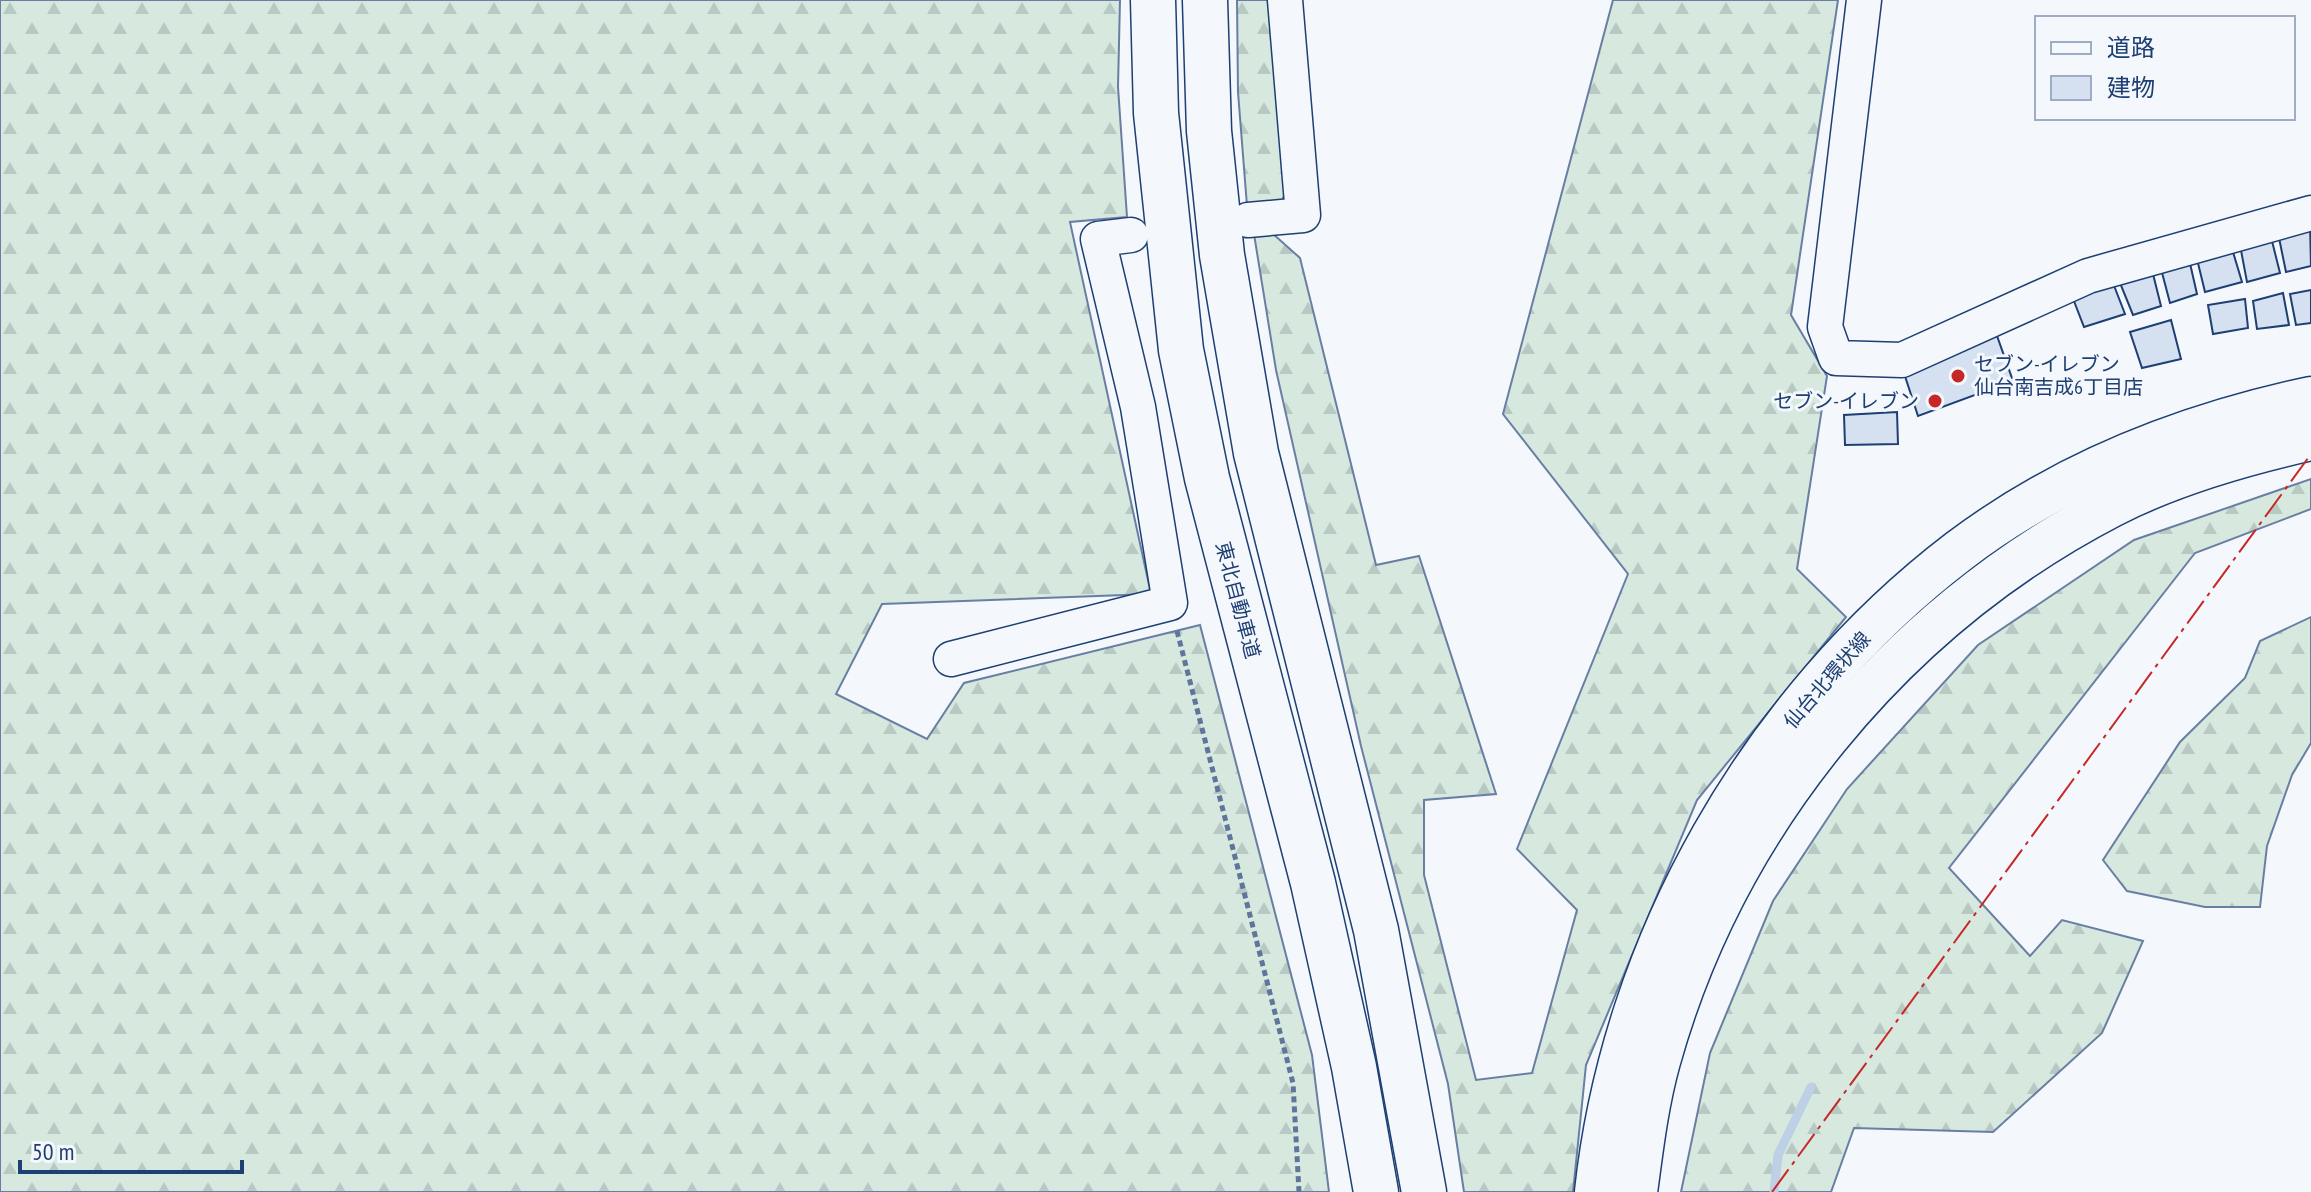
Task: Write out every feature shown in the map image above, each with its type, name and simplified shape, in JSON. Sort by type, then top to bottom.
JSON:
[{"type":"highway","name":"東北自動車道","points":[[1153,0],[1156,113],[1181,350],[1207,478],[1313,883],[1354,1067],[1376,1192]]},
{"type":"highway","points":[[1205,0],[1209,131],[1219,224],[1253,438],[1376,930],[1424,1192]]},
{"type":"main road","name":"仙台北環状線","points":[[1596,1192],[1600,1149],[1617,1068],[1647,976],[1669,922],[1729,809],[1771,746],[1822,682],[1902,598],[1949,560],[2060,488],[2178,434],[2255,410],[2311,398]]},
{"type":"main road","name":"仙台北環状線","points":[[1636,1192],[1644,1129],[1659,1062],[1684,985],[1719,905],[1803,768],[1856,703],[1917,641],[1974,593],[2113,505],[2191,473],[2311,439]]},
{"type":"street","points":[[1248,220],[1303,215],[1285,0]]},
{"type":"street","points":[[1864,0],[1825,327],[1836,358],[1902,360],[2088,276],[2311,213]]},
{"type":"street","points":[[951,659],[1170,603],[1138,407],[1098,239],[1131,235]]},
{"type":"path","points":[[1170,603],[1293,1083],[1299,1192]]},
{"type":"green space","points":[[0,0],[1120,0],[1118,87],[1127,217],[1070,222],[1151,594],[882,604],[836,694],[927,739],[964,683],[1200,625],[1312,1055],[1329,1192],[0,1192]]},
{"type":"green space","points":[[1237,0],[1277,0],[1291,182],[1280,204],[1247,206],[1238,92]]},
{"type":"green space","points":[[1613,0],[1838,0],[1791,315],[1827,376],[1797,569],[1846,617],[1697,800],[1586,1065],[1573,1192],[1464,1192],[1448,1084],[1361,746],[1276,370],[1254,234],[1272,233],[1300,258],[1376,565],[1419,556],[1496,794],[1424,800],[1424,875],[1476,1080],[1532,1073],[1577,910],[1517,849],[1628,574],[1503,414]]},
{"type":"green space","points":[[2311,479],[2311,509],[2195,553],[1949,868],[2030,956],[2062,920],[2143,941],[2102,1033],[1993,1132],[1854,1128],[1831,1192],[1681,1192],[1710,1053],[1773,901],[1847,789],[1978,645],[2134,540]]},
{"type":"green space","points":[[2311,617],[2311,743],[2292,775],[2267,846],[2260,907],[2205,907],[2127,891],[2103,860],[2180,742],[2245,678],[2260,641]]},
{"type":"building","points":[[2310,224],[2311,266],[2286,272],[2278,233]]},
{"type":"building","points":[[2271,237],[2280,273],[2247,282],[2240,245]]},
{"type":"building","points":[[2233,252],[2242,282],[2205,292],[2197,259]]},
{"type":"building","points":[[2189,259],[2197,294],[2170,303],[2160,265]]},
{"type":"building","points":[[2153,274],[2161,306],[2133,315],[2120,283]]},
{"type":"building","points":[[2113,283],[2125,314],[2084,327],[2072,296]]},
{"type":"building","points":[[2311,290],[2311,323],[2296,325],[2290,294]]},
{"type":"building","points":[[2283,293],[2289,325],[2257,329],[2253,301]]},
{"type":"building","points":[[2245,299],[2248,328],[2213,334],[2208,305]]},
{"type":"building","points":[[2171,320],[2181,359],[2142,368],[2130,332]]},
{"type":"building","name":"セブン-イレブン 仙台南吉成6丁目店","points":[[1996,333],[2013,381],[1918,416],[1903,370]]},
{"type":"building","points":[[1897,412],[1898,444],[1845,445],[1844,415]]},
{"type":"waterway","points":[[1774,1192],[1778,1155],[1811,1087]]},
{"type":"power","points":[[1772,1192],[2311,454]]},
{"type":"place","name":"セブン-イレブン 仙台南吉成6丁目店","points":[[1958,376]]},
{"type":"place","name":"セブン-イレブン","points":[[1935,401]]}]
